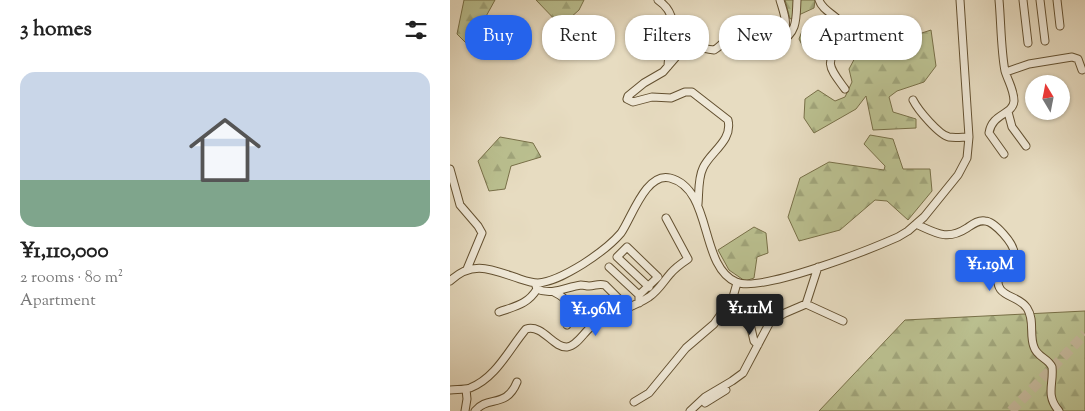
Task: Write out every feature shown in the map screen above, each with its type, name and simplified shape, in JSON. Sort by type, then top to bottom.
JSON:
[{"type":"street","points":[[658,0],[667,7],[673,21],[668,67]]},
{"type":"street","points":[[780,0],[783,15]]},
{"type":"street","points":[[791,31],[795,26],[797,0]]},
{"type":"street","points":[[819,0],[824,9],[841,22],[844,30],[843,38],[830,58],[830,65],[845,89]]},
{"type":"street","points":[[499,312],[527,301],[532,298],[536,286],[564,274],[607,248],[624,228],[650,184],[659,178],[670,178],[679,182],[689,191],[698,206],[718,264],[726,275],[737,283],[751,285],[763,283],[818,267],[898,237],[924,217],[964,167],[967,158],[969,137],[960,0]]},
{"type":"street","points":[[999,0],[1006,72],[1014,102],[1008,112],[1000,115],[994,121],[990,126],[989,133],[1004,154]]},
{"type":"street","points":[[1023,0],[1028,43]]},
{"type":"street","points":[[1040,0],[1044,41]]},
{"type":"street","points":[[1057,0],[1060,26]]},
{"type":"street","points":[[698,206],[702,168],[722,143],[727,133],[729,125],[725,117],[692,92],[685,92],[671,98],[652,97],[633,102],[627,99],[630,93],[644,83],[659,76],[672,60],[686,48],[696,46],[714,50],[719,46]]},
{"type":"street","points":[[1006,72],[1029,64],[1072,57],[1078,59],[1082,70]]},
{"type":"street","points":[[913,100],[922,115],[943,134],[948,137],[969,137]]},
{"type":"street","points":[[1008,112],[1012,127],[1026,146]]},
{"type":"street","points":[[450,169],[460,205],[482,233],[467,270]]},
{"type":"street","points":[[639,299],[660,288],[668,275],[688,258],[666,218]]},
{"type":"street","points":[[916,224],[945,235],[957,234],[980,221],[987,220],[997,227],[1014,250],[1012,259],[999,272],[999,286],[1003,294],[1020,301],[1030,312],[1034,348],[1040,356],[1048,360],[1052,367],[1052,399],[1059,411]]},
{"type":"street","points":[[450,390],[466,389],[488,375],[509,354],[526,329],[536,328],[561,346],[568,347],[574,344],[590,327],[628,308],[639,299],[649,287],[658,276],[627,247],[617,258],[649,287]]},
{"type":"street","points":[[609,267],[639,299]]},
{"type":"street","points":[[806,304],[818,267]]},
{"type":"street","points":[[450,281],[467,270],[484,268],[536,286],[543,291],[554,292],[565,297],[570,305],[571,317],[567,326]]},
{"type":"street","points":[[554,292],[581,285],[589,286],[600,283],[628,308]]},
{"type":"street","points":[[634,402],[649,394],[686,348],[714,324],[733,297],[737,283]]},
{"type":"street","points":[[690,411],[705,397],[736,379],[745,369],[770,322],[785,313],[806,304],[843,321]]},
{"type":"street","points":[[738,314],[751,328],[754,341],[758,345]]},
{"type":"street","points":[[704,403],[741,380],[746,375],[745,369]]},
{"type":"street","points":[[475,411],[480,406],[504,399],[513,391],[517,382]]},
{"type":"street","points":[[465,411],[468,399],[466,389]]},
{"type":"green space","points":[[464,0],[495,0],[487,15],[465,15],[465,42],[457,34]]},
{"type":"green space","points":[[536,0],[584,0],[579,10],[573,15],[550,15]]},
{"type":"green space","points":[[785,0],[815,0],[814,8],[791,19],[791,15],[789,15]]},
{"type":"green space","points":[[931,30],[936,66],[924,82],[897,91],[889,97],[893,112],[916,119],[916,128],[873,130],[866,96],[856,109],[814,133],[804,118],[805,99],[818,90],[835,101],[845,97],[852,82],[849,69],[854,60],[922,60],[922,33]]},
{"type":"green space","points":[[870,135],[893,139],[903,169],[930,169],[932,191],[908,220],[887,201],[875,200],[840,230],[799,241],[788,217],[800,178],[829,162],[884,170],[885,166],[864,144]]},
{"type":"green space","points":[[500,137],[533,143],[541,157],[511,166],[505,189],[489,191],[478,161]]},
{"type":"green space","points":[[754,227],[766,233],[768,253],[757,257],[754,278],[745,281],[729,270],[718,250]]},
{"type":"green space","points":[[1085,311],[1085,411],[819,411],[905,320]]},
{"type":"tunnel","points":[[1011,411],[1085,334]]}]
